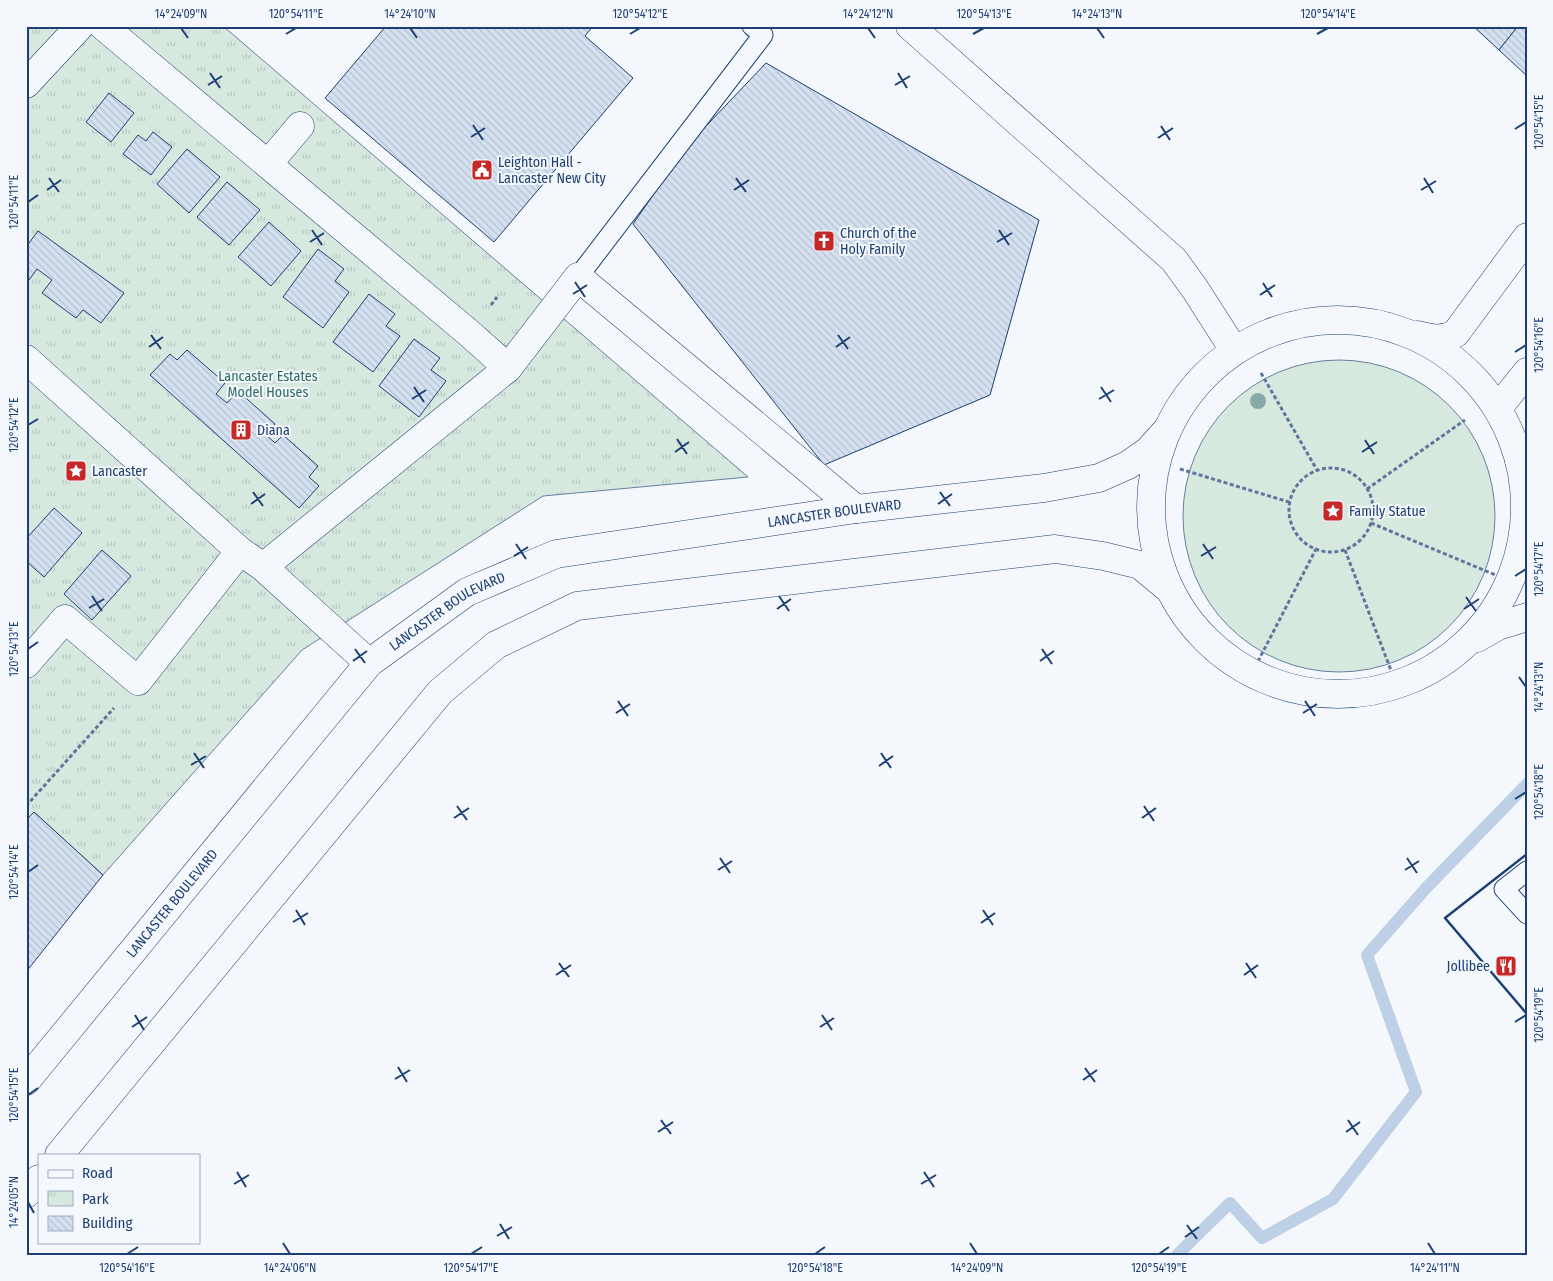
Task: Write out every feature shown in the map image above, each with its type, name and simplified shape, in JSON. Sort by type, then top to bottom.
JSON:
[{"type":"main road","points":[[26,84],[80,26]]},
{"type":"main road","points":[[103,26],[508,368]]},
{"type":"main road","points":[[910,26],[1174,260],[1239,347]]},
{"type":"main road","points":[[268,164],[300,126]]},
{"type":"main road","points":[[1169,590],[1156,551],[1150,510],[1153,470],[1166,431],[1183,400],[1206,372],[1239,347],[1275,329],[1321,319],[1367,321],[1412,334],[1438,339],[1449,337],[1456,333],[1527,237]]},
{"type":"main road","points":[[263,567],[508,368],[578,277],[856,509]]},
{"type":"main road","points":[[1412,334],[1446,353],[1474,378],[1495,404],[1524,472],[1525,530],[1508,590],[1471,642]]},
{"type":"main road","points":[[28,364],[240,551],[263,567],[368,663]]},
{"type":"main road","points":[[1495,404],[1527,372]]},
{"type":"main road","name":"LANCASTER BOULEVARD","points":[[26,1081],[368,663],[467,592],[556,554],[856,509],[1044,488],[1099,478],[1128,465],[1141,456],[1166,431]]},
{"type":"main road","points":[[60,1154],[440,692],[496,645],[577,606],[1056,549],[1103,556],[1140,565],[1169,590],[1198,632],[1236,665],[1282,687],[1332,696],[1383,691],[1397,686],[1430,672],[1471,642],[1498,626],[1527,617]]},
{"type":"main road","points":[[26,664],[65,619],[138,681],[240,551]]},
{"type":"main road","points":[[26,1194],[38,1180]]},
{"type":"lane","points":[[578,277],[763,35],[752,26]]},
{"type":"lane","points":[[1527,872],[1504,889],[1527,914]]},
{"type":"path","points":[[1239,347],[1317,470]]},
{"type":"path","points":[[1368,489],[1495,404]]},
{"type":"path","points":[[1156,462],[1289,502]]},
{"type":"path","points":[[1331,467],[1346,470],[1359,478],[1368,489],[1372,500],[1373,512],[1371,523],[1365,535],[1356,544],[1345,550],[1325,552],[1303,542],[1294,531],[1289,516],[1289,502],[1295,488],[1304,477],[1317,470],[1331,467]]},
{"type":"path","points":[[1371,523],[1510,581]]},
{"type":"path","points":[[1252,673],[1316,549]]},
{"type":"path","points":[[1345,550],[1397,686]]},
{"type":"path","points":[[26,806],[138,681]]},
{"type":"green space","name":"Lancaster Estates Model Houses","points":[[26,26],[223,26],[748,477],[543,496],[302,650],[103,875],[34,812],[26,820]]},
{"type":"green space","points":[[1339,360],[1369,363],[1399,372],[1425,387],[1449,406],[1468,430],[1483,456],[1492,486],[1495,516],[1492,546],[1483,576],[1468,602],[1449,626],[1425,645],[1399,660],[1369,669],[1339,672],[1309,669],[1279,660],[1253,645],[1229,626],[1210,602],[1195,576],[1186,546],[1183,516],[1186,486],[1195,456],[1210,430],[1229,406],[1253,387],[1279,372],[1309,363]]},
{"type":"building","name":"Leighton Hall - Lancaster New City","points":[[386,26],[593,26],[585,36],[633,78],[494,242],[325,98]]},
{"type":"building","points":[[1473,26],[1518,26],[1499,50]]},
{"type":"building","points":[[1518,26],[1527,26],[1527,76],[1499,50]]},
{"type":"building","name":"Church of the Holy Family","points":[[766,63],[1039,220],[990,395],[824,465],[633,224],[688,145]]},
{"type":"building","points":[[109,93],[134,113],[111,142],[86,122]]},
{"type":"building","points":[[153,132],[172,147],[151,175],[123,154],[138,135],[146,141]]},
{"type":"building","points":[[187,149],[220,177],[189,213],[157,184]]},
{"type":"building","points":[[227,182],[260,210],[229,245],[197,217]]},
{"type":"building","points":[[269,222],[301,251],[271,286],[238,257]]},
{"type":"building","points":[[38,231],[124,293],[101,323],[83,310],[76,318],[42,293],[52,280],[37,269],[29,280],[26,278],[26,247]]},
{"type":"building","points":[[318,249],[344,269],[335,281],[349,292],[323,328],[283,297]]},
{"type":"building","points":[[369,294],[395,314],[386,326],[400,336],[373,372],[333,342]]},
{"type":"building","points":[[414,339],[440,358],[431,370],[446,381],[419,417],[379,386]]},
{"type":"building","name":"Diana","points":[[187,350],[225,383],[216,394],[227,403],[238,391],[275,424],[266,435],[275,443],[283,435],[318,466],[309,477],[319,486],[299,508],[150,375],[170,354],[177,360]]},
{"type":"building","points":[[54,508],[82,533],[44,577],[26,561],[26,539]]},
{"type":"building","points":[[102,550],[131,576],[92,620],[64,594]]},
{"type":"building","points":[[34,812],[103,875],[26,972],[26,820]]},
{"type":"waterway","points":[[1177,1255],[1230,1203],[1262,1238],[1333,1199],[1416,1092],[1367,955],[1427,887],[1527,784]]},
{"type":"wall","points":[[1527,854],[1445,918],[1527,1014]]},
{"type":"place","name":"Leighton Hall - Lancaster New City","points":[[482,170]]},
{"type":"place","name":"Church of the Holy Family","points":[[824,241]]},
{"type":"place","name":"Diana","points":[[241,430]]},
{"type":"place","name":"Lancaster","points":[[76,471]]},
{"type":"place","name":"Family Statue","points":[[1333,511]]},
{"type":"place","name":"Jollibee","points":[[1506,966]]}]
